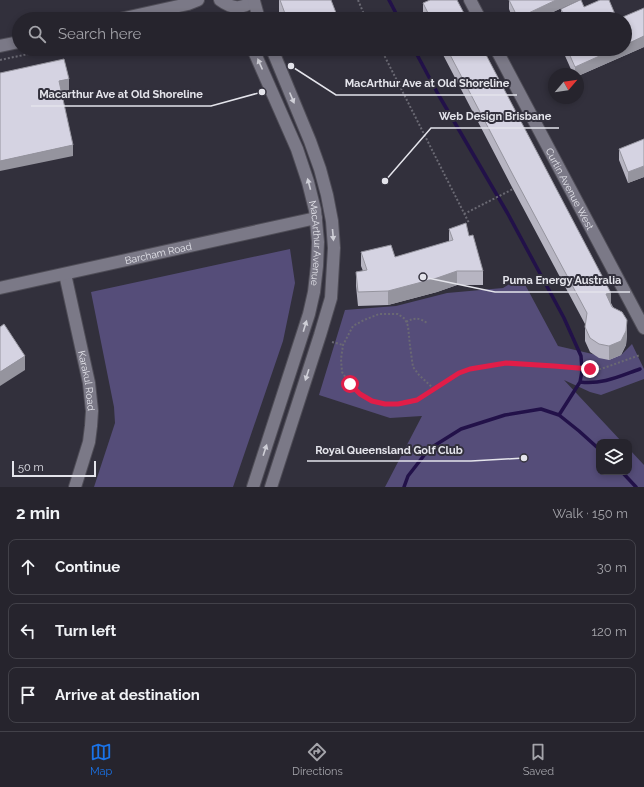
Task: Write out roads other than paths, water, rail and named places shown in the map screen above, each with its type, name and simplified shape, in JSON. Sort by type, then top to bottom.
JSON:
[{"type":"street","points":[[152,12],[188,4],[198,0]]},
{"type":"street","points":[[220,0],[226,5],[234,7],[248,5],[254,0],[257,12]]},
{"type":"street","points":[[470,0],[476,12]]},
{"type":"street","points":[[234,7],[236,12]]},
{"type":"street","points":[[0,46],[12,43]]},
{"type":"street","name":"MacArthur Avenue","points":[[253,487],[309,314],[314,292],[318,242],[315,210],[308,182],[297,149],[256,56]]},
{"type":"street","name":"MacArthur Avenue","points":[[271,487],[331,298],[334,248],[332,221],[320,169],[275,56]]},
{"type":"street","name":"Curtin Avenue West","points":[[500,56],[644,328]]},
{"type":"street","name":"Barcham Road","points":[[0,288],[316,218]]},
{"type":"street","name":"Karakul Road","points":[[65,274],[89,387],[92,411],[92,426],[75,487]]},
{"type":"waterway","points":[[389,0],[395,12]]},
{"type":"waterway","points":[[418,56],[438,94],[508,214],[564,318],[581,356],[582,371],[580,382],[559,415]]},
{"type":"waterway","points":[[580,382],[588,383],[603,381],[640,369]]},
{"type":"waterway","points":[[404,487],[408,476],[429,449],[461,429],[505,415],[541,409],[559,415],[596,446]]},
{"type":"waterway","points":[[625,475],[636,487]]},
{"type":"place","name":"MacArthur Ave at Old Shoreline","points":[[291,66]]},
{"type":"place","name":"Macarthur Ave at Old Shoreline","points":[[262,92]]},
{"type":"place","name":"Web Design Brisbane","points":[[385,181]]},
{"type":"place","name":"Puma Energy Australia","points":[[423,277]]},
{"type":"place","name":"Royal Queensland Golf Club","points":[[524,458]]}]
